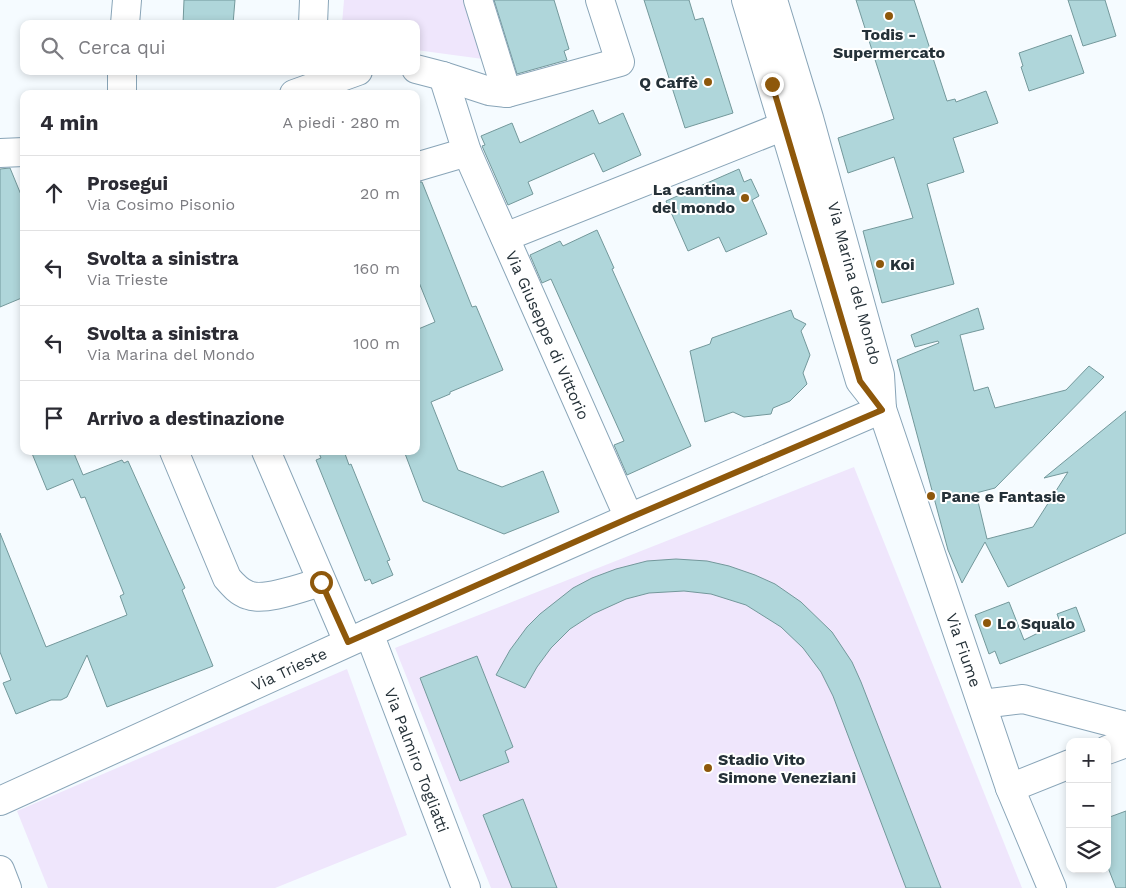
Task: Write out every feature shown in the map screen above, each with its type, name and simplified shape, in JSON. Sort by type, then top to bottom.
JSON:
[{"type":"street","points":[[125,20],[126,0]]},
{"type":"street","points":[[313,20],[314,0]]},
{"type":"street","points":[[478,0],[508,93]]},
{"type":"street","points":[[420,70],[489,91],[508,93],[620,62],[600,0]]},
{"type":"street","name":"Via Marina del Mondo","points":[[746,0],[797,122],[880,375],[882,410]]},
{"type":"street","name":"Via Marina del Mondo","points":[[774,0],[797,122]]},
{"type":"street","points":[[122,75],[122,90]]},
{"type":"street","points":[[304,84],[341,75]]},
{"type":"street","name":"Via Giuseppe di Vittorio","points":[[443,76],[467,152],[629,518]]},
{"type":"street","points":[[505,237],[797,122]]},
{"type":"street","points":[[0,153],[20,152]]},
{"type":"street","points":[[420,166],[467,152]]},
{"type":"street","name":"Via Trieste","points":[[0,801],[358,638],[629,518],[882,410]]},
{"type":"street","name":"Via Fiume","points":[[882,410],[1010,788],[1052,888]]},
{"type":"street","points":[[176,455],[226,578],[237,589],[250,596],[262,598],[321,582]]},
{"type":"street","name":"Via Palmiro Togliatti","points":[[268,455],[321,582],[358,638],[466,888]]},
{"type":"street","points":[[982,704],[1023,699],[1126,726]]},
{"type":"street","points":[[1111,749],[1126,743]]},
{"type":"street","points":[[1010,788],[1066,766]]},
{"type":"street","points":[[0,870],[7,888]]},
{"type":"shaded area","points":[[344,0],[463,0],[483,59],[420,51],[420,20],[342,20]]},
{"type":"shaded area","name":"Stadio Vito Simone Veneziani","points":[[854,467],[1022,888],[491,888],[395,648]]},
{"type":"shaded area","points":[[347,669],[407,835],[275,888],[48,888],[17,811]]},
{"type":"building","points":[[184,0],[235,0],[233,20],[183,20]]},
{"type":"building","points":[[494,0],[554,0],[569,49],[564,51],[567,60],[517,74]]},
{"type":"building","points":[[644,0],[689,0],[695,20],[703,18],[733,113],[685,128]]},
{"type":"building","points":[[856,0],[914,0],[947,101],[955,99],[956,102],[986,91],[998,123],[953,138],[964,172],[927,184],[954,284],[882,303],[863,231],[913,218],[894,157],[848,173],[838,138],[894,119]]},
{"type":"building","points":[[1068,0],[1105,0],[1116,36],[1083,46]]},
{"type":"building","points":[[1071,35],[1084,73],[1029,91],[1021,67],[1023,66],[1019,53]]},
{"type":"building","points":[[593,110],[599,124],[623,113],[641,155],[603,172],[594,153],[528,182],[533,194],[508,205],[482,146],[485,145],[481,136],[512,123],[520,143]]},
{"type":"building","points":[[10,168],[20,192],[20,299],[0,307],[0,169]]},
{"type":"building","points":[[739,169],[744,182],[751,179],[759,196],[752,200],[767,234],[726,252],[719,237],[688,251],[666,201]]},
{"type":"building","points":[[420,182],[422,182],[472,307],[476,306],[503,370],[431,402],[458,470],[502,487],[543,471],[559,512],[504,534],[423,501],[406,455],[420,455],[420,328],[435,322],[420,285]]},
{"type":"building","points":[[597,230],[614,268],[612,269],[691,446],[627,475],[614,445],[624,441],[551,279],[542,283],[530,255],[560,241],[563,246]]},
{"type":"building","points":[[978,308],[984,329],[960,335],[974,391],[988,387],[995,408],[1066,390],[1089,366],[1104,377],[995,488],[976,493],[987,539],[1033,527],[1068,472],[1044,478],[1126,411],[1126,533],[1008,587],[985,542],[962,583],[948,550],[897,360],[939,343],[938,341],[915,347],[911,335]]},
{"type":"building","points":[[791,310],[794,318],[806,324],[801,331],[810,355],[803,373],[807,384],[790,401],[773,408],[771,414],[744,417],[733,412],[705,422],[690,351],[710,344],[712,338]]},
{"type":"building","points":[[33,455],[75,455],[83,475],[122,460],[124,463],[128,461],[185,588],[182,590],[213,666],[107,707],[87,655],[67,697],[61,700],[51,700],[16,714],[3,683],[11,680],[0,652],[0,533],[46,647],[127,615],[120,596],[124,594],[85,497],[81,498],[73,479],[47,490]]},
{"type":"building","points":[[320,455],[345,455],[349,465],[351,464],[390,560],[387,561],[393,575],[372,584],[370,579],[365,581],[316,460],[321,458]]},
{"type":"building","points":[[676,559],[707,561],[729,566],[775,584],[801,602],[832,632],[852,662],[861,682],[941,888],[906,888],[833,696],[821,672],[803,648],[781,627],[746,605],[711,594],[684,591],[649,593],[626,599],[593,614],[570,629],[551,648],[525,688],[496,675],[510,650],[527,627],[540,614],[573,588],[616,569],[647,561]]},
{"type":"building","points":[[1009,602],[1024,640],[1060,622],[1057,614],[1076,607],[1085,631],[1000,664],[995,651],[989,654],[975,615]]},
{"type":"building","points":[[477,656],[513,747],[505,751],[509,762],[460,781],[420,678]]},
{"type":"building","points":[[523,799],[557,888],[512,888],[483,815]]},
{"type":"building","points":[[1126,811],[1126,888],[1116,888],[1110,873],[1111,817]]},
{"type":"place","name":"Todis - Supermercato","points":[[889,16]]},
{"type":"place","name":"Q Caffè","points":[[708,82]]},
{"type":"place","name":"La cantina del mondo","points":[[745,198]]},
{"type":"place","name":"Koi","points":[[880,264]]},
{"type":"place","name":"Pane e Fantasie","points":[[931,496]]},
{"type":"place","name":"Lo Squalo","points":[[987,623]]},
{"type":"place","name":"Stadio Vito Simone Veneziani","points":[[708,768]]},
{"type":"route","points":[[321,582],[348,642],[629,518],[882,410],[860,381],[772,84]]}]
